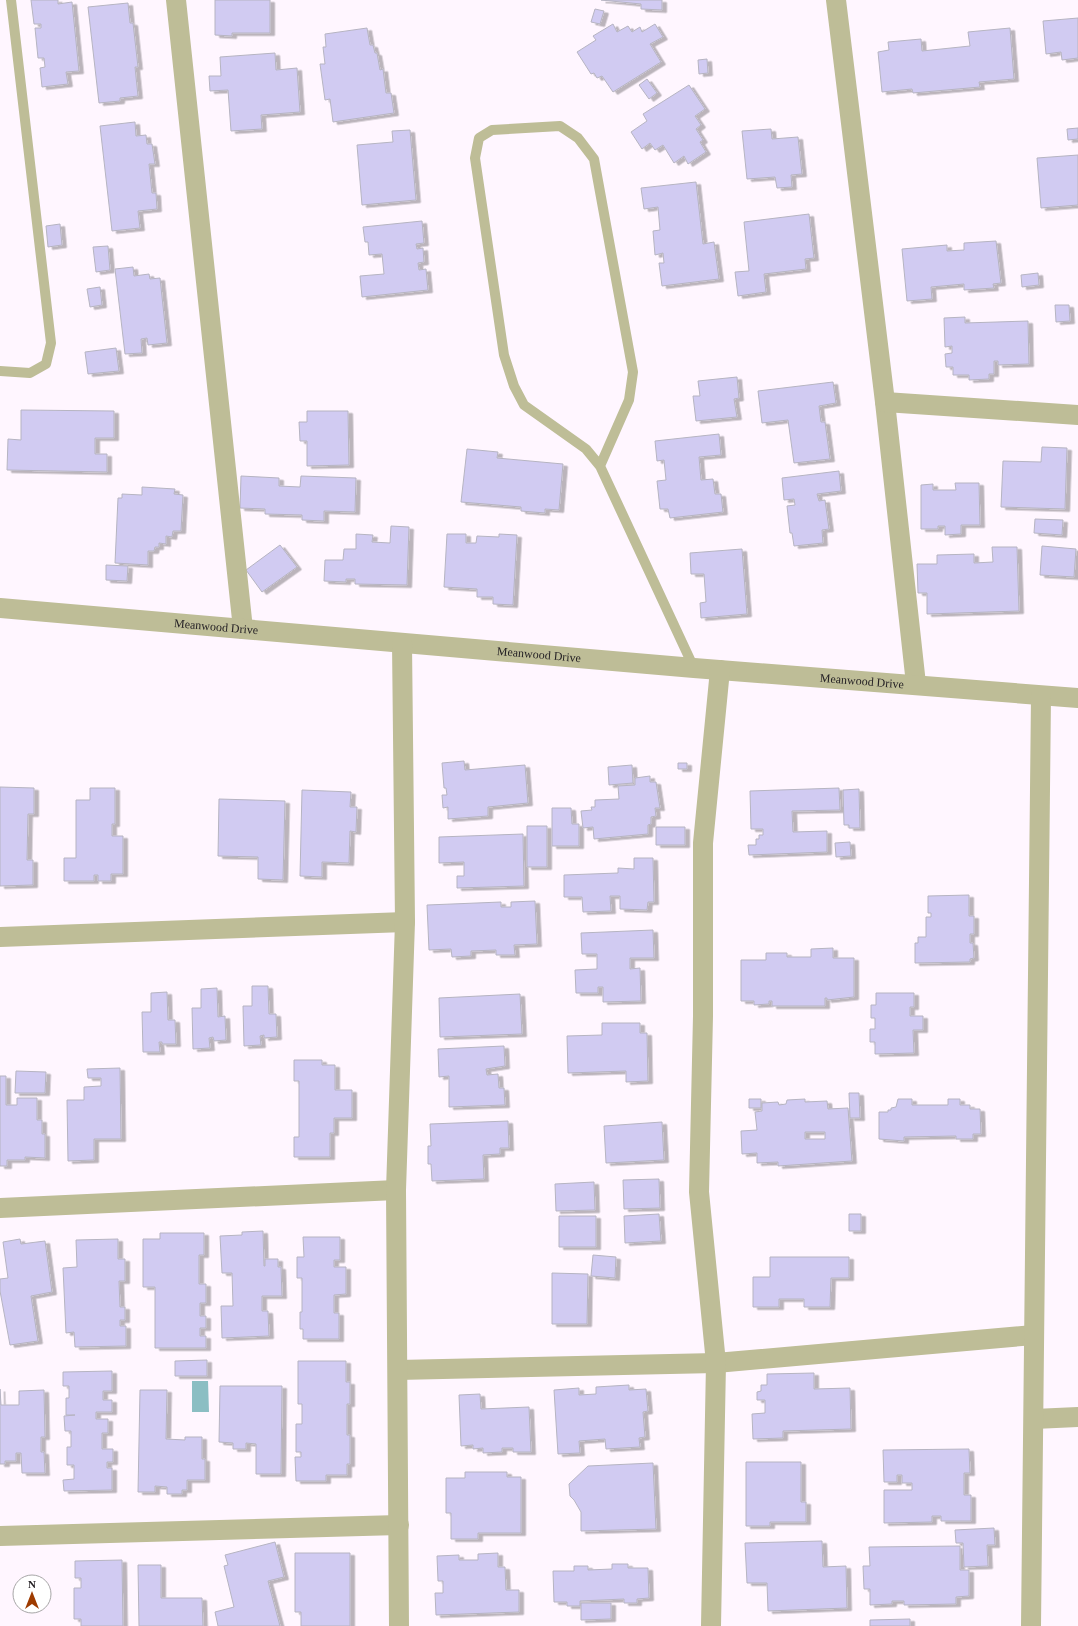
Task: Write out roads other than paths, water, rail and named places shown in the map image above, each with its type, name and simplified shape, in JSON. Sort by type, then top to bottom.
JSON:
[{"type":"street","points":[[176,0],[243,629]]},
{"type":"street","points":[[836,0],[885,402],[916,684]]},
{"type":"street","points":[[885,402],[1078,415]]},
{"type":"street","name":"Meanwood Drive","points":[[0,608],[694,668],[916,684],[1078,698]]},
{"type":"street","points":[[399,1626],[396,1190],[404,922],[402,643]]},
{"type":"street","points":[[711,1626],[716,1362],[699,1192],[703,1016],[702,843],[720,670]]},
{"type":"street","points":[[1031,1626],[1041,696]]},
{"type":"street","points":[[0,937],[404,922]]},
{"type":"street","points":[[0,1208],[396,1190]]},
{"type":"street","points":[[398,1370],[716,1362],[1034,1335]]},
{"type":"street","points":[[1034,1419],[1078,1417]]},
{"type":"street","points":[[0,1536],[399,1525]]},
{"type":"lane","points":[[0,371],[30,373],[46,364],[51,343],[11,0]]},
{"type":"lane","points":[[600,466],[629,400],[633,372],[594,159],[578,138],[560,126],[492,130],[478,138],[475,158],[504,355],[514,386],[524,405],[586,449],[600,466],[694,668]]},
{"type":"water","points":[[192,1381],[208,1381],[209,1412],[192,1412]]}]
